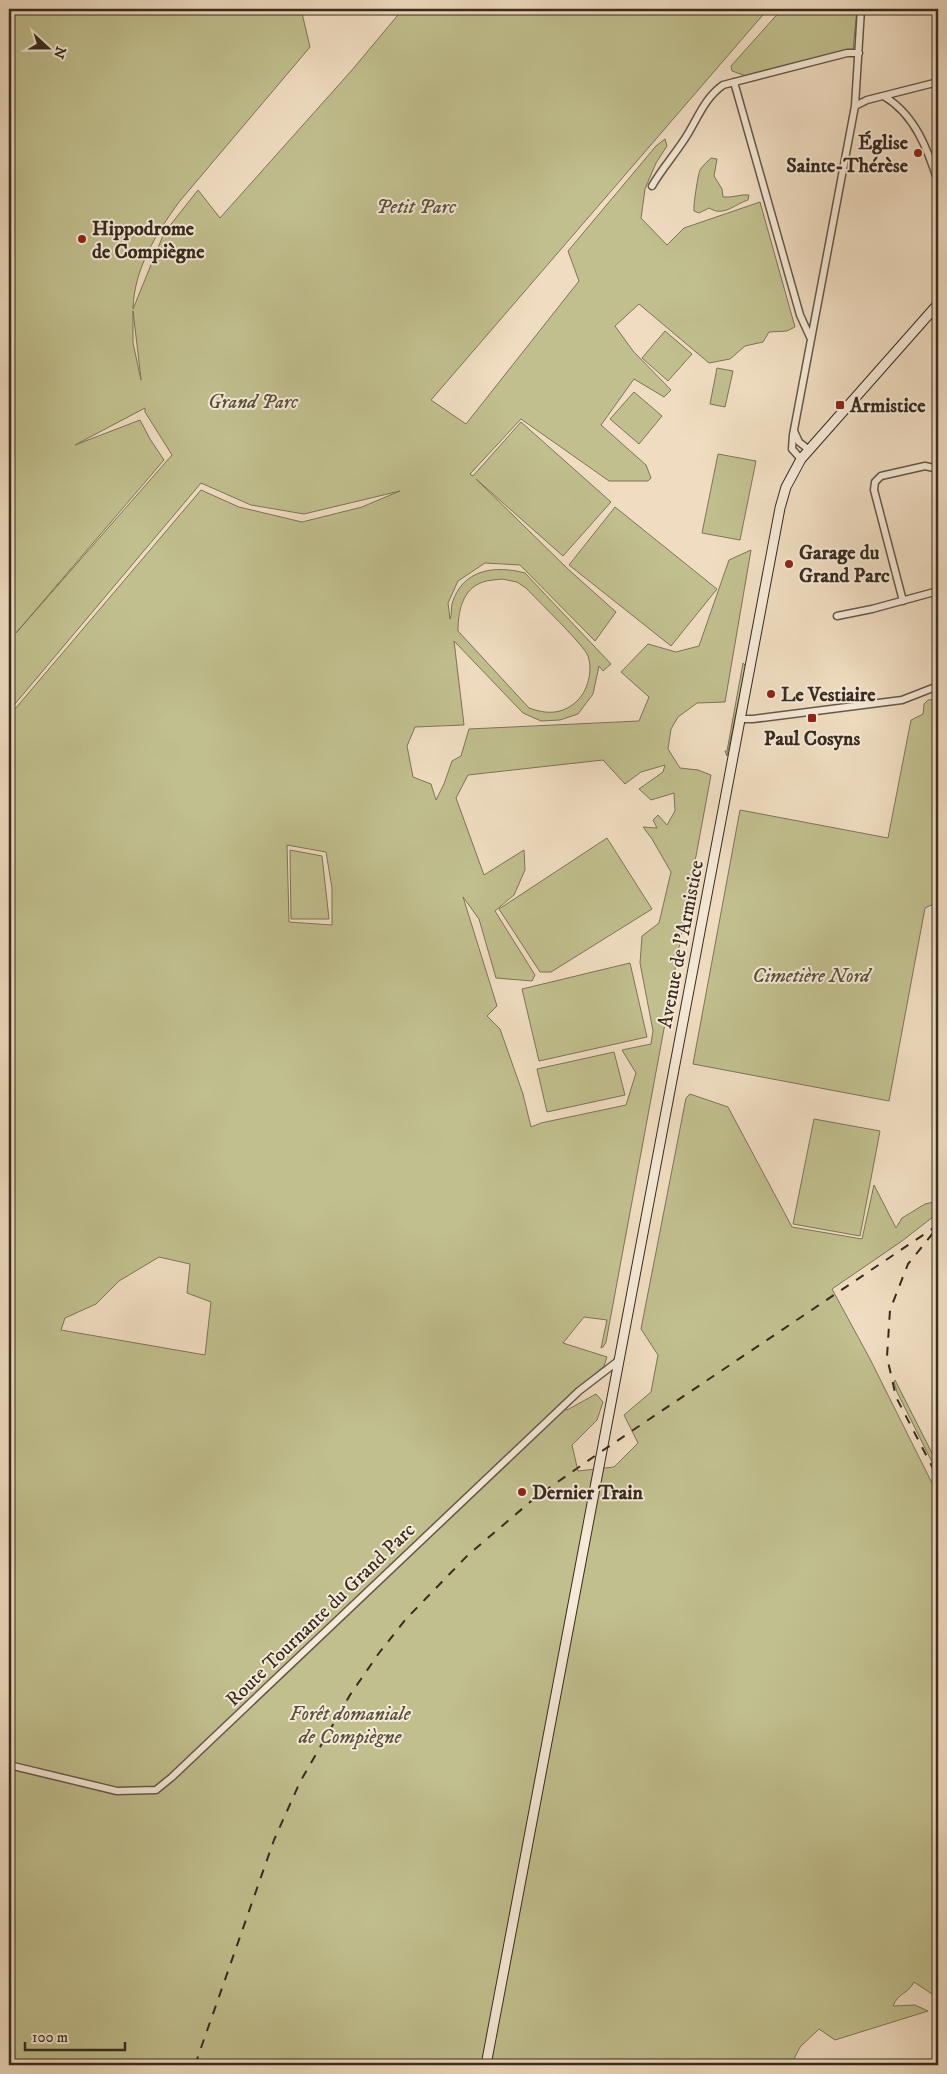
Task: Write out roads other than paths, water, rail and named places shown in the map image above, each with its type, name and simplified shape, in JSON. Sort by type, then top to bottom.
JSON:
[{"type":"main road","name":"Avenue de l'Armistice","points":[[486,2065],[776,525],[790,478],[808,449],[938,304]]},
{"type":"street","points":[[801,459],[792,449],[793,430],[855,106],[861,9]]},
{"type":"street","points":[[652,186],[689,131],[696,116],[715,91],[723,85],[838,56],[859,53]]},
{"type":"street","points":[[734,82],[800,315],[810,338]]},
{"type":"street","points":[[855,106],[868,100],[938,82]]},
{"type":"street","points":[[885,97],[907,114],[931,159],[938,182]]},
{"type":"street","points":[[793,430],[799,442],[808,449]]},
{"type":"street","points":[[903,601],[874,490],[875,482],[881,476],[925,466],[934,468],[938,473]]},
{"type":"street","points":[[837,616],[938,591]]},
{"type":"street","points":[[740,719],[753,719],[902,700],[938,686]]},
{"type":"street","name":"Route Tournante du Grand Parc","points":[[9,1765],[117,1791],[156,1790],[172,1777],[579,1391],[618,1361]]},
{"type":"railway","points":[[195,2065],[274,1840],[300,1782],[350,1695],[379,1653],[406,1619],[468,1555],[536,1497],[938,1225]]},
{"type":"railway","points":[[933,1233],[908,1264],[890,1310],[887,1357],[896,1397],[938,1478]]},
{"type":"place","name":"Église Sainte-Thérèse","points":[[918,153]]},
{"type":"place","name":"Hippodrome de Compiègne","points":[[82,239]]},
{"type":"place","name":"Armistice","points":[[840,405]]},
{"type":"place","name":"Garage du Grand Parc","points":[[789,564]]},
{"type":"place","name":"Le Vestiaire","points":[[771,694]]},
{"type":"place","name":"Paul Cosyns","points":[[812,718]]},
{"type":"place","name":"Dernier Train","points":[[522,1492]]},
{"type":"park label","name":"Petit Parc","points":[[416,206]]},
{"type":"park label","name":"Grand Parc","points":[[253,401]]},
{"type":"park label","name":"Cimetière Nord","points":[[811,975]]},
{"type":"park label","name":"Forêt domaniale de Compiègne","points":[[350,1724]]}]
